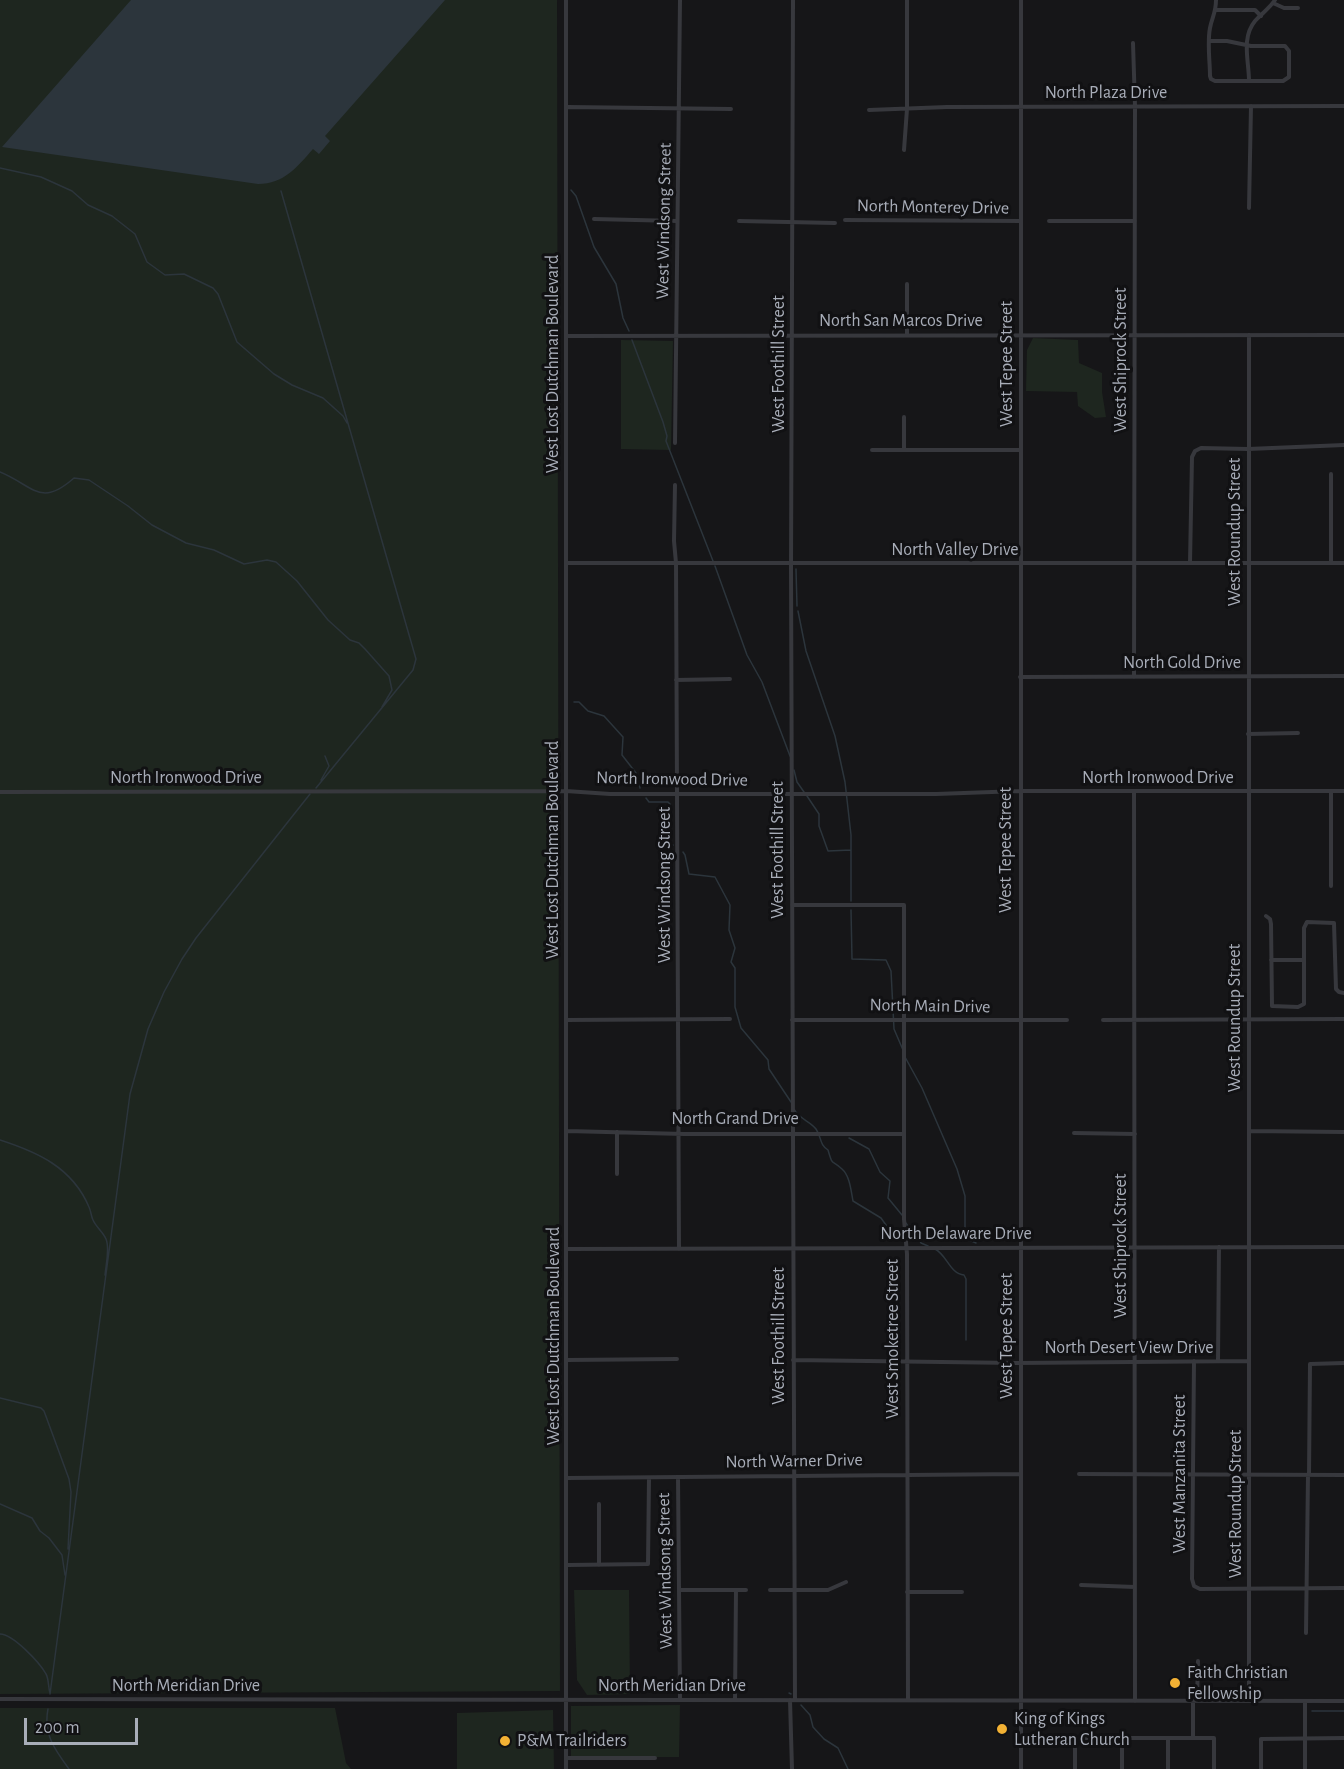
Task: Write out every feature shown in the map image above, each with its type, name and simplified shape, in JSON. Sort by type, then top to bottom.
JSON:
[{"type":"street","name":"West Lost Dutchman Boulevard","points":[[566,0],[568,1565],[566,1769]]},
{"type":"street","name":"West Windsong Street","points":[[675,443],[680,0]]},
{"type":"street","name":"West Foothill Street","points":[[792,1769],[794,1589],[791,563],[793,0]]},
{"type":"street","points":[[904,150],[907,0]]},
{"type":"street","name":"West Tepee Street","points":[[1021,0],[1022,1769]]},
{"type":"street","points":[[1210,41],[1287,47],[1289,77],[1287,80],[1249,81],[1211,79],[1210,41],[1210,27],[1216,10],[1216,0]]},
{"type":"street","points":[[1249,81],[1246,45],[1250,29],[1274,1],[1284,8],[1298,8]]},
{"type":"street","points":[[1216,10],[1254,10],[1261,16]]},
{"type":"street","name":"West Shiprock Street","points":[[1133,42],[1135,106],[1134,677]]},
{"type":"street","name":"North Plaza Drive","points":[[869,110],[1021,106],[1344,106]]},
{"type":"street","points":[[1249,208],[1251,106]]},
{"type":"street","points":[[567,107],[731,109]]},
{"type":"street","points":[[594,219],[677,220]]},
{"type":"street","name":"North Monterey Drive","points":[[845,220],[1021,221]]},
{"type":"street","points":[[1049,221],[1135,220]]},
{"type":"street","name":"North Monterey Drive","points":[[739,221],[835,223]]},
{"type":"street","points":[[907,284],[907,335]]},
{"type":"street","name":"West Roundup Street","points":[[1249,335],[1249,1701]]},
{"type":"street","name":"North San Marcos Drive","points":[[567,336],[1344,335]]},
{"type":"street","points":[[904,417],[904,450]]},
{"type":"street","points":[[1190,563],[1192,457],[1195,451],[1201,448],[1248,449],[1344,445]]},
{"type":"street","points":[[872,450],[1020,450]]},
{"type":"street","points":[[1331,474],[1331,563]]},
{"type":"street","name":"West Windsong Street","points":[[675,485],[679,1250]]},
{"type":"street","name":"North Valley Drive","points":[[566,563],[1344,563]]},
{"type":"street","name":"North Gold Drive","points":[[1020,677],[1344,676]]},
{"type":"street","points":[[676,680],[730,679]]},
{"type":"street","points":[[1248,734],[1298,734]]},
{"type":"street","name":"North Ironwood Drive","points":[[0,792],[566,791],[610,794],[792,795],[1020,791],[1344,791]]},
{"type":"street","name":"West Shiprock Street","points":[[1134,791],[1135,1701]]},
{"type":"street","points":[[1331,791],[1331,886]]},
{"type":"street","name":"West Smoketree Street","points":[[792,905],[904,905],[908,1700]]},
{"type":"street","points":[[1266,916],[1270,919],[1271,924],[1272,1006],[1303,1006],[1305,923],[1334,923],[1337,992],[1344,993]]},
{"type":"street","points":[[1271,960],[1304,960]]},
{"type":"street","points":[[566,1020],[730,1019]]},
{"type":"street","points":[[1103,1020],[1344,1019]]},
{"type":"street","name":"North Main Drive","points":[[792,1020],[1067,1020]]},
{"type":"street","name":"North Grand Drive","points":[[567,1131],[679,1134],[793,1132],[904,1134]]},
{"type":"street","points":[[1249,1131],[1344,1132]]},
{"type":"street","points":[[617,1132],[617,1173]]},
{"type":"street","points":[[1074,1133],[1134,1134]]},
{"type":"street","points":[[1218,1361],[1219,1247]]},
{"type":"street","name":"North Delaware Drive","points":[[567,1249],[1344,1247]]},
{"type":"street","points":[[567,1360],[677,1359]]},
{"type":"street","name":"North Desert View Drive","points":[[793,1360],[1021,1363],[1249,1361]]},
{"type":"street","name":"West Manzanita Street","points":[[1194,1361],[1192,1579],[1194,1586],[1200,1589],[1250,1590]]},
{"type":"street","points":[[1306,1633],[1310,1364],[1344,1363]]},
{"type":"street","name":"North Warner Drive","points":[[567,1478],[678,1478],[683,1476],[793,1474],[1022,1474]]},
{"type":"street","points":[[1079,1474],[1344,1475]]},
{"type":"street","points":[[568,1565],[648,1564],[649,1478]]},
{"type":"street","name":"West Windsong Street","points":[[678,1478],[680,1700]]},
{"type":"street","points":[[599,1504],[599,1565]]},
{"type":"street","points":[[770,1590],[828,1590],[846,1582]]},
{"type":"street","points":[[1081,1586],[1135,1587]]},
{"type":"street","points":[[1250,1590],[1344,1588]]},
{"type":"street","points":[[680,1590],[746,1590]]},
{"type":"street","points":[[735,1700],[736,1590]]},
{"type":"street","points":[[907,1592],[962,1592]]},
{"type":"street","points":[[1193,1738],[1198,1661]]},
{"type":"street","name":"North Meridian Drive","points":[[0,1699],[1344,1701]]},
{"type":"street","points":[[1305,1701],[1305,1769]]},
{"type":"street","points":[[1075,1769],[1075,1738],[1214,1738],[1214,1769]]},
{"type":"street","points":[[1122,1738],[1122,1769]]},
{"type":"street","points":[[1168,1738],[1168,1769]]},
{"type":"street","points":[[1261,1769],[1261,1739],[1344,1738]]},
{"type":"street","points":[[566,1758],[655,1758]]},
{"type":"shaded area","points":[[0,0],[557,0],[560,1691],[0,1694]]},
{"type":"shaded area","points":[[131,0],[445,0],[325,136],[330,141],[319,154],[313,149],[289,173],[275,181],[258,184],[2,147]]},
{"type":"shaded area","points":[[1033,338],[1078,340],[1079,363],[1102,373],[1106,417],[1095,418],[1078,406],[1077,392],[1026,391],[1027,350]]},
{"type":"shaded area","points":[[621,340],[673,341],[671,450],[621,449]]},
{"type":"shaded area","points":[[574,1590],[629,1590],[630,1694],[587,1695],[577,1680]]},
{"type":"shaded area","points":[[680,1705],[679,1757],[571,1757],[571,1706]]},
{"type":"shaded area","points":[[0,1708],[335,1708],[346,1763],[351,1769],[0,1769]]},
{"type":"shaded area","name":"P&M Trailriders","points":[[553,1710],[554,1769],[457,1769],[457,1713]]},
{"type":"waterway","points":[[0,168],[41,177],[72,191],[88,205],[112,216],[135,234],[147,262],[165,275],[184,274],[213,288],[218,294],[237,342],[274,374],[292,385],[323,398],[343,416],[347,423]]},
{"type":"waterway","points":[[571,190],[576,196],[594,247],[616,284],[623,318],[629,331]]},
{"type":"waterway","points":[[281,191],[416,659],[413,670],[316,788]]},
{"type":"waterway","points":[[632,340],[663,422],[666,441],[713,561]]},
{"type":"waterway","points":[[0,472],[37,492],[45,493],[53,492],[74,478],[89,480],[152,525],[186,543],[214,550],[244,564],[267,560],[276,562],[297,581],[328,620],[350,640],[359,643],[389,676],[392,690],[382,707]]},
{"type":"waterway","points":[[715,566],[747,655],[762,682],[790,756]]},
{"type":"waterway","points":[[796,569],[797,606]]},
{"type":"waterway","points":[[798,611],[806,651],[835,736],[845,782],[851,835],[851,901]]},
{"type":"waterway","points":[[574,702],[579,702],[588,711],[604,716],[623,737],[622,755],[636,773],[640,788]]},
{"type":"waterway","points":[[321,780],[329,766],[325,756]]},
{"type":"waterway","points":[[794,770],[797,782],[804,792]]},
{"type":"waterway","points":[[50,1694],[130,1094],[148,1029],[164,992],[196,938],[310,794]]},
{"type":"waterway","points":[[807,796],[819,814],[819,826],[828,851],[851,850]]},
{"type":"waterway","points":[[646,798],[649,802],[668,802],[670,804],[670,843],[673,845]]},
{"type":"waterway","points":[[683,852],[689,874],[715,877],[730,905],[729,930],[735,948],[731,962],[735,968],[735,1007],[741,1028],[768,1060],[769,1069],[791,1102]]},
{"type":"waterway","points":[[851,910],[852,959],[886,960],[891,971],[894,1029],[903,1050]]},
{"type":"waterway","points":[[905,1057],[922,1088],[957,1169],[965,1196],[965,1235],[967,1239],[976,1243]]},
{"type":"waterway","points":[[794,1109],[816,1129],[832,1161],[845,1172],[853,1201],[881,1218],[896,1239]]},
{"type":"waterway","points":[[849,1138],[869,1149],[880,1172],[890,1181],[888,1198],[902,1215]]},
{"type":"waterway","points":[[0,1140],[40,1156],[63,1171],[73,1181],[82,1193],[94,1223],[106,1239],[108,1252],[105,1275]]},
{"type":"waterway","points":[[906,1223],[921,1243],[928,1246]]},
{"type":"waterway","points":[[935,1249],[943,1255],[955,1271],[964,1275],[966,1279],[966,1340]]},
{"type":"waterway","points":[[0,1398],[41,1408],[44,1411],[69,1479],[71,1492],[68,1549]]},
{"type":"waterway","points":[[0,1504],[32,1518],[40,1531],[49,1538],[62,1555],[65,1575]]},
{"type":"waterway","points":[[0,1634],[19,1644],[38,1663],[47,1676],[50,1693]]},
{"type":"waterway","points":[[801,1705],[810,1715],[813,1727],[824,1739],[838,1748],[848,1769]]},
{"type":"waterway","points":[[48,1709],[47,1726],[51,1741],[69,1769]]},
{"type":"waterway","points":[[1312,1711],[1344,1711]]},
{"type":"place","name":"Faith Christian Fellowship","points":[[1175,1683]]},
{"type":"place","name":"King of Kings Lutheran Church","points":[[1002,1729]]},
{"type":"place","name":"P&M Trailriders","points":[[505,1741]]}]
